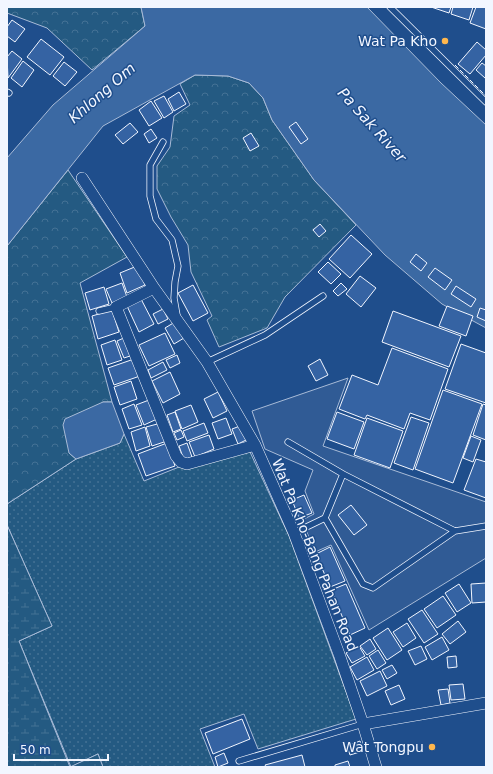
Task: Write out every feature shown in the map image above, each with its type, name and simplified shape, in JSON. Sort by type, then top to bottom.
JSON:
[{"type":"street","name":"Wat Pa Kho-Bang Pahan Road","points":[[82,178],[154,288],[178,319],[207,362],[255,445],[294,533],[363,724],[376,767]]},
{"type":"street","points":[[154,288],[116,307],[176,456],[180,462],[187,464],[255,445]]},
{"type":"street","points":[[363,724],[486,703]]},
{"type":"lane","points":[[390,7],[486,102]]},
{"type":"lane","points":[[162,142],[150,165],[150,196],[156,219],[172,240],[178,266],[174,282],[174,298],[178,319]]},
{"type":"lane","points":[[207,362],[265,335],[323,296]]},
{"type":"lane","points":[[99,311],[116,307]]},
{"type":"lane","points":[[288,442],[343,474],[455,531]]},
{"type":"lane","points":[[294,533],[325,518],[343,474]]},
{"type":"lane","points":[[325,518],[363,584],[373,588],[455,531],[486,526]]},
{"type":"lane","points":[[239,761],[363,724]]},
{"type":"green space","points":[[7,7],[141,7],[145,26],[92,70],[47,28],[7,13]]},
{"type":"green space","points":[[195,75],[228,76],[249,83],[263,98],[272,120],[314,180],[356,225],[285,297],[267,328],[219,347],[207,320],[212,316],[191,272],[188,245],[171,217],[157,189],[157,166],[170,147],[174,116],[190,105],[180,84]]},
{"type":"green space","points":[[68,170],[127,257],[80,283],[112,402],[103,402],[69,453],[76,459],[7,504],[7,246]]},
{"type":"green space","points":[[124,434],[144,481],[179,467],[250,452],[289,536],[356,719],[258,749],[244,714],[200,729],[215,767],[103,767],[98,754],[71,767],[19,641],[52,626],[7,525],[7,504],[76,459],[120,443]]},
{"type":"green space","points":[[7,525],[52,626],[19,641],[70,767],[7,767]]},
{"type":"green space","points":[[98,754],[103,767],[70,767]]},
{"type":"shaded area","points":[[348,378],[323,446],[486,502],[486,558],[369,630],[331,545],[315,552],[302,520],[314,514],[305,491],[313,470],[265,449],[252,411]]},
{"type":"water","points":[[141,7],[367,7],[441,83],[486,125],[486,328],[442,304],[385,255],[314,180],[272,120],[263,98],[249,83],[228,76],[195,75],[103,126],[7,246],[7,158],[53,105],[145,26]]},
{"type":"water","points":[[103,402],[112,402],[124,434],[120,443],[76,459],[69,453],[63,425],[65,419]]},
{"type":"building","points":[[431,7],[451,7],[449,13]]},
{"type":"building","points":[[453,7],[473,7],[469,20],[451,14]]},
{"type":"building","points":[[476,7],[486,7],[486,29],[470,23]]},
{"type":"building","points":[[12,20],[25,29],[15,42],[7,36],[7,27]]},
{"type":"building","points":[[41,39],[64,57],[50,75],[27,57]]},
{"type":"building","points":[[477,42],[486,50],[486,55],[470,74],[458,64]]},
{"type":"building","points":[[12,51],[22,59],[8,78],[7,57]]},
{"type":"building","points":[[23,61],[34,70],[22,87],[11,78]]},
{"type":"building","points":[[64,62],[77,72],[65,86],[53,76]]},
{"type":"building","points":[[482,63],[486,66],[485,78],[476,70]]},
{"type":"building","points":[[179,92],[186,104],[174,111],[168,99]]},
{"type":"building","points":[[164,96],[173,112],[164,118],[154,101]]},
{"type":"building","points":[[151,101],[162,118],[149,126],[139,110]]},
{"type":"building","points":[[296,122],[308,139],[301,144],[289,127]]},
{"type":"building","points":[[130,123],[138,132],[123,144],[115,135]]},
{"type":"building","points":[[151,129],[157,138],[149,143],[144,134]]},
{"type":"building","points":[[251,133],[259,146],[250,151],[243,138]]},
{"type":"building","points":[[320,224],[326,231],[319,237],[313,230]]},
{"type":"building","points":[[351,235],[372,254],[350,278],[329,259]]},
{"type":"building","points":[[416,254],[427,263],[421,271],[410,262]]},
{"type":"building","points":[[328,262],[341,274],[331,284],[318,272]]},
{"type":"building","points":[[137,266],[145,285],[127,293],[120,273]]},
{"type":"building","points":[[435,268],[452,280],[445,290],[428,277]]},
{"type":"building","points":[[360,276],[376,288],[361,307],[346,294]]},
{"type":"building","points":[[122,283],[127,297],[112,303],[106,289]]},
{"type":"building","points":[[341,283],[347,289],[338,296],[333,291]]},
{"type":"building","points":[[193,285],[208,313],[193,321],[178,293]]},
{"type":"building","points":[[456,286],[476,299],[471,307],[451,294]]},
{"type":"building","points":[[104,287],[109,304],[90,310],[85,293]]},
{"type":"building","points":[[141,299],[154,324],[139,332],[127,306]]},
{"type":"building","points":[[447,306],[473,316],[466,336],[439,326]]},
{"type":"building","points":[[480,308],[486,310],[486,321],[477,317]]},
{"type":"building","points":[[163,309],[168,319],[158,324],[153,314]]},
{"type":"building","points":[[112,310],[119,332],[98,339],[92,316]]},
{"type":"building","points":[[393,311],[461,336],[449,367],[382,342]]},
{"type":"building","points":[[175,322],[184,338],[174,344],[165,328]]},
{"type":"building","points":[[165,333],[175,354],[149,366],[139,345]]},
{"type":"building","points":[[126,337],[133,355],[124,358],[117,341]]},
{"type":"building","points":[[115,340],[122,360],[107,365],[101,345]]},
{"type":"building","points":[[461,344],[486,353],[486,403],[445,389]]},
{"type":"building","points":[[392,348],[448,369],[430,420],[410,413],[404,429],[367,415],[365,419],[339,409],[352,375],[378,385]]},
{"type":"building","points":[[177,355],[180,363],[170,368],[166,360]]},
{"type":"building","points":[[134,359],[140,376],[114,385],[108,368]]},
{"type":"building","points":[[320,359],[328,375],[316,381],[308,366]]},
{"type":"building","points":[[163,362],[167,370],[151,378],[148,370]]},
{"type":"building","points":[[170,372],[180,394],[163,403],[152,381]]},
{"type":"building","points":[[131,381],[137,399],[120,405],[114,387]]},
{"type":"building","points":[[443,390],[482,404],[453,483],[415,469]]},
{"type":"building","points":[[218,392],[227,411],[213,418],[204,399]]},
{"type":"building","points":[[149,400],[157,419],[144,425],[136,405]]},
{"type":"building","points":[[134,404],[142,425],[129,429],[122,409]]},
{"type":"building","points":[[483,404],[486,405],[486,440],[473,435]]},
{"type":"building","points":[[191,405],[198,422],[182,429],[175,411]]},
{"type":"building","points":[[175,412],[181,429],[173,432],[167,415]]},
{"type":"building","points":[[337,412],[364,422],[354,449],[327,439]]},
{"type":"building","points":[[411,417],[429,423],[413,470],[394,463]]},
{"type":"building","points":[[226,418],[232,434],[218,439],[212,423]]},
{"type":"building","points":[[367,418],[403,431],[390,468],[354,455]]},
{"type":"building","points":[[161,423],[167,441],[152,446],[146,427]]},
{"type":"building","points":[[204,423],[208,433],[187,441],[183,431]]},
{"type":"building","points":[[240,426],[246,440],[238,444],[232,429]]},
{"type":"building","points":[[145,427],[150,446],[136,451],[131,432]]},
{"type":"building","points":[[181,430],[184,437],[177,440],[174,433]]},
{"type":"building","points":[[209,435],[214,449],[195,457],[189,442]]},
{"type":"building","points":[[471,436],[481,440],[473,462],[463,458]]},
{"type":"building","points":[[167,443],[175,466],[146,476],[138,454]]},
{"type":"building","points":[[187,443],[192,457],[184,460],[179,446]]},
{"type":"building","points":[[476,459],[486,462],[486,498],[464,490]]},
{"type":"building","points":[[304,495],[312,513],[299,518],[292,500]]},
{"type":"building","points":[[351,505],[367,525],[354,535],[338,515]]},
{"type":"building","points":[[330,547],[345,581],[330,587],[316,554]]},
{"type":"building","points":[[486,583],[486,602],[472,603],[471,584]]},
{"type":"building","points":[[346,584],[365,628],[350,635],[331,590]]},
{"type":"building","points":[[459,584],[471,603],[457,612],[445,593]]},
{"type":"building","points":[[443,596],[456,615],[437,628],[424,609]]},
{"type":"building","points":[[422,610],[438,634],[424,643],[408,619]]},
{"type":"building","points":[[458,621],[466,632],[450,644],[442,634]]},
{"type":"building","points":[[407,623],[416,638],[403,647],[393,632]]},
{"type":"building","points":[[388,628],[402,650],[387,660],[373,638]]},
{"type":"building","points":[[442,637],[449,650],[432,660],[425,647]]},
{"type":"building","points":[[370,639],[376,649],[367,655],[360,646]]},
{"type":"building","points":[[359,646],[365,656],[352,663],[346,653]]},
{"type":"building","points":[[421,646],[427,659],[415,665],[408,651]]},
{"type":"building","points":[[378,650],[386,663],[377,669],[369,656]]},
{"type":"building","points":[[456,656],[457,667],[448,668],[447,657]]},
{"type":"building","points":[[367,657],[374,670],[357,680],[350,667]]},
{"type":"building","points":[[392,665],[397,673],[387,679],[382,670]]},
{"type":"building","points":[[380,671],[387,686],[367,696],[360,681]]},
{"type":"building","points":[[463,684],[465,699],[451,700],[449,685]]},
{"type":"building","points":[[399,685],[405,699],[391,705],[385,691]]},
{"type":"building","points":[[448,689],[450,703],[441,705],[438,690]]},
{"type":"building","points":[[242,719],[250,739],[213,754],[205,733]]},
{"type":"building","points":[[360,741],[363,751],[350,755],[347,746]]},
{"type":"building","points":[[224,753],[228,763],[218,767],[215,757]]},
{"type":"building","points":[[302,755],[305,767],[266,767],[265,765]]},
{"type":"building","points":[[348,761],[350,767],[335,767],[335,765]]},
{"type":"fence","points":[[455,65],[486,96]]},
{"type":"place","name":"Wat Pa Kho","points":[[445,41]]},
{"type":"place","name":"Wat Tongpu","points":[[432,747]]},
{"type":"water label","name":"Khlong Om","points":[[102,93]]},
{"type":"water label","name":"Pa Sak River","points":[[372,125]]}]
